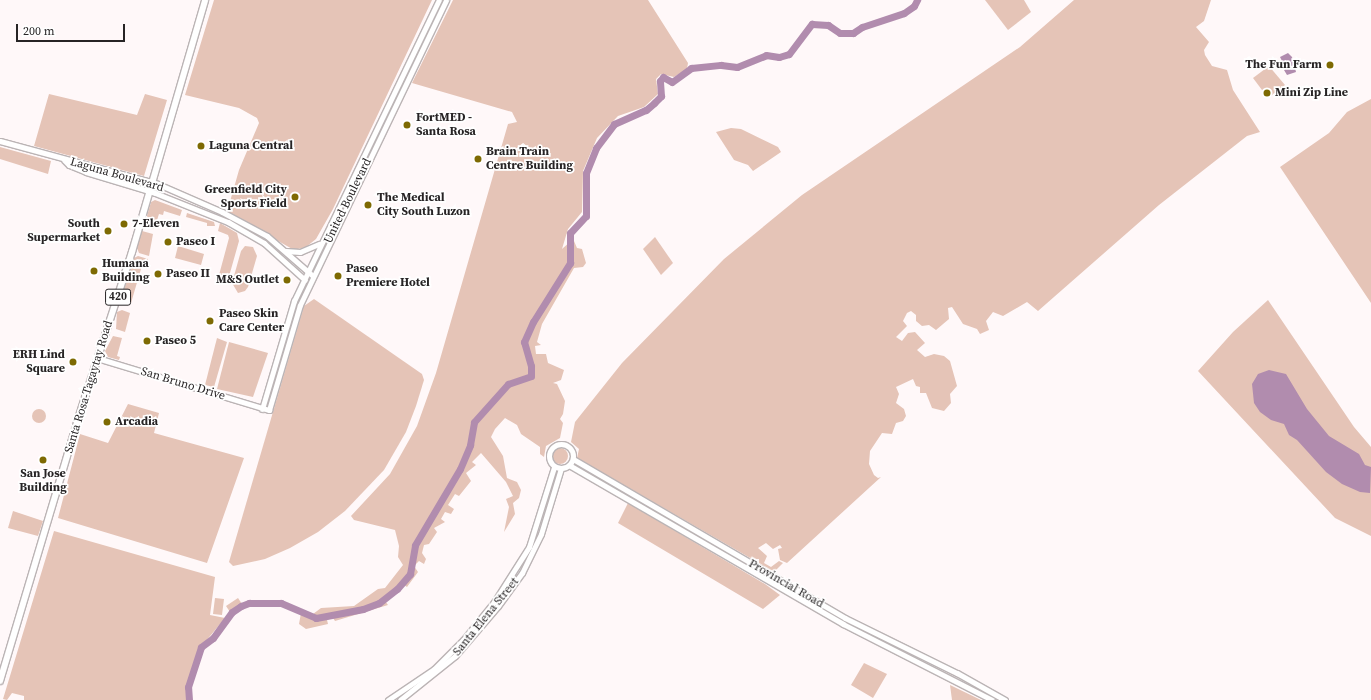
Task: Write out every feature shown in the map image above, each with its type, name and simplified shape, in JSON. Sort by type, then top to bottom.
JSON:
[{"type":"main road","name":"Santa Rosa-Tagaytay Road","points":[[0,682],[97,358],[149,192],[205,0]]},
{"type":"main road","name":"United Boulevard","points":[[262,408],[294,301],[307,271],[439,0]]},
{"type":"main road","name":"United Boulevard","points":[[269,410],[300,305],[446,0]]},
{"type":"main road","name":"Laguna Boulevard","points":[[0,141],[64,160],[72,160],[151,182],[248,224],[284,250],[313,276]]},
{"type":"main road","name":"Laguna Boulevard","points":[[64,160],[69,165],[86,172],[149,192],[245,231],[264,243],[310,284]]},
{"type":"main road","points":[[245,231],[248,224]]},
{"type":"main road","points":[[284,250],[300,252],[320,243]]},
{"type":"main road","name":"San Bruno Drive","points":[[97,358],[269,410]]},
{"type":"main road","points":[[557,445],[570,448],[573,459],[569,465],[561,468],[554,467],[549,460],[549,453],[557,445]]},
{"type":"main road","name":"Provincial Road","points":[[573,459],[735,554],[872,631],[966,678],[1005,700]]},
{"type":"main road","name":"Provincial Road","points":[[569,465],[731,560],[870,638],[992,700]]},
{"type":"main road","name":"Santa Elena Street","points":[[388,700],[434,668],[463,640],[494,602],[529,547],[554,467]]},
{"type":"main road","name":"Santa Elena Street","points":[[400,700],[455,656],[498,606],[522,573],[541,534],[561,468]]},
{"type":"main road","points":[[731,560],[735,554]]},
{"type":"main road","points":[[870,638],[872,631]]},
{"type":"main road","points":[[963,684],[966,678]]},
{"type":"shaded area","points":[[214,0],[432,0],[333,209],[316,239],[306,247],[294,250],[227,212],[239,170],[259,123],[257,118],[239,108],[185,95]]},
{"type":"shaded area","points":[[453,0],[648,0],[688,63],[687,69],[674,77],[661,74],[656,79],[658,94],[644,107],[618,116],[597,138],[583,171],[582,212],[568,229],[562,249],[571,241],[574,241],[577,248],[582,249],[586,263],[583,267],[574,268],[542,324],[537,342],[541,345],[535,346],[536,354],[546,354],[548,363],[564,370],[561,380],[553,383],[557,384],[565,401],[563,414],[560,419],[563,423],[560,438],[546,446],[544,457],[540,454],[540,447],[521,434],[517,425],[505,418],[495,429],[491,437],[503,456],[507,478],[517,482],[521,490],[519,498],[513,503],[515,514],[504,532],[509,507],[506,499],[513,496],[506,482],[481,453],[472,462],[476,465],[466,473],[471,481],[459,496],[455,494],[448,505],[454,509],[451,514],[445,512],[441,519],[445,522],[434,528],[437,532],[429,544],[424,545],[422,553],[426,559],[424,564],[419,561],[414,566],[418,572],[407,587],[404,585],[385,601],[388,605],[335,621],[333,618],[327,620],[328,624],[306,629],[299,624],[301,613],[313,614],[321,608],[354,606],[378,589],[385,588],[403,565],[398,557],[399,546],[395,530],[354,520],[351,516],[390,474],[417,426],[436,373],[508,124],[517,122],[512,112],[412,83]]},
{"type":"shaded area","points":[[985,0],[1024,0],[1031,12],[1008,30]]},
{"type":"shaded area","points":[[1074,0],[1211,0],[1204,21],[1196,27],[1209,42],[1204,50],[1205,55],[1212,66],[1227,70],[1233,90],[1260,132],[1247,136],[1159,205],[1038,311],[1027,302],[1003,316],[993,312],[986,321],[989,330],[980,334],[977,329],[963,324],[952,307],[948,308],[949,319],[936,330],[929,325],[922,326],[916,321],[916,315],[911,311],[907,313],[903,321],[907,326],[896,337],[902,341],[908,333],[915,332],[925,343],[917,350],[925,357],[934,354],[944,356],[950,361],[957,386],[950,394],[951,403],[944,411],[932,408],[926,393],[920,393],[920,387],[916,386],[913,379],[896,387],[899,394],[896,403],[904,409],[906,416],[903,421],[896,423],[892,434],[882,433],[870,451],[869,464],[874,475],[878,478],[881,477],[787,563],[780,560],[778,549],[782,548],[780,545],[773,549],[766,543],[758,548],[767,556],[764,563],[771,567],[779,561],[783,563],[775,571],[768,570],[759,565],[759,559],[752,559],[577,458],[579,449],[571,442],[575,422],[622,363],[724,259],[802,195],[1020,47]]},
{"type":"shaded area","points":[[1288,53],[1292,57],[1296,72],[1287,75],[1284,70],[1290,63],[1282,61],[1280,57]]},
{"type":"shaded area","points":[[1269,66],[1285,85],[1268,98],[1253,78]]},
{"type":"shaded area","points":[[49,94],[137,115],[145,94],[167,100],[144,176],[34,146]]},
{"type":"shaded area","points":[[1371,99],[1371,303],[1280,167],[1329,133],[1347,112]]},
{"type":"shaded area","points":[[731,128],[741,129],[778,147],[781,152],[753,171],[748,165],[734,160],[716,132]]},
{"type":"shaded area","points":[[0,147],[51,161],[48,174],[0,159]]},
{"type":"shaded area","points":[[155,200],[182,210],[180,216],[164,211],[163,215],[159,214],[154,229],[144,226],[151,202]]},
{"type":"shaded area","points":[[187,213],[214,222],[215,226],[207,226],[207,223],[186,217]]},
{"type":"shaded area","points":[[220,223],[237,233],[239,241],[228,280],[219,275],[229,238],[228,235],[218,231]]},
{"type":"shaded area","points":[[142,231],[153,234],[149,256],[139,253],[137,248]]},
{"type":"shaded area","points":[[655,237],[673,263],[661,275],[643,249]]},
{"type":"shaded area","points":[[178,246],[204,254],[201,265],[175,258]]},
{"type":"shaded area","points":[[245,246],[253,247],[257,256],[248,287],[245,291],[238,293],[232,283],[241,251]]},
{"type":"shaded area","points":[[138,256],[148,259],[147,263],[143,262],[131,303],[125,301],[122,296],[134,258]]},
{"type":"shaded area","points":[[314,299],[422,374],[424,380],[406,432],[384,470],[345,511],[318,532],[290,548],[265,559],[233,566],[229,562],[304,306]]},
{"type":"shaded area","points":[[1268,300],[1354,427],[1371,447],[1371,536],[1335,518],[1198,371],[1233,332]]},
{"type":"shaded area","points":[[122,310],[130,313],[125,332],[116,329],[117,312]]},
{"type":"shaded area","points":[[113,336],[122,338],[117,356],[120,357],[119,360],[108,357],[105,351]]},
{"type":"shaded area","points":[[217,338],[227,342],[214,387],[205,385]]},
{"type":"shaded area","points":[[229,342],[268,353],[253,397],[217,389]]},
{"type":"shaded area","points":[[1269,370],[1286,374],[1307,409],[1329,436],[1359,454],[1365,465],[1371,467],[1370,493],[1360,492],[1342,484],[1326,472],[1297,440],[1289,435],[1284,424],[1271,420],[1260,412],[1254,403],[1252,384],[1258,374]]},
{"type":"shaded area","points":[[128,404],[159,413],[154,433],[244,458],[207,563],[58,518],[80,434],[108,443]]},
{"type":"shaded area","points":[[36,409],[42,409],[46,413],[46,419],[42,423],[36,423],[32,419],[32,413]]},
{"type":"shaded area","points":[[560,448],[566,450],[568,456],[566,462],[560,464],[554,462],[552,456],[554,450]]},
{"type":"shaded area","points":[[628,503],[765,584],[780,595],[763,609],[618,523]]},
{"type":"shaded area","points":[[13,511],[43,521],[38,536],[8,528]]},
{"type":"shaded area","points":[[54,531],[215,577],[210,615],[225,618],[201,647],[188,687],[189,700],[24,700],[24,696],[12,693],[7,700],[3,699]]},
{"type":"shaded area","points":[[215,598],[224,599],[222,615],[213,614]]},
{"type":"shaded area","points":[[238,598],[242,604],[230,612],[226,606]]},
{"type":"shaded area","points":[[864,663],[887,674],[873,698],[851,685]]},
{"type":"shaded area","points":[[950,685],[981,700],[952,700]]},
{"type":"waterway","points":[[189,700],[188,687],[201,647],[213,638],[232,612],[241,606],[249,603],[281,603],[316,618],[363,609],[379,603],[397,589],[410,574],[415,545],[460,469],[470,445],[474,422],[508,384],[531,376],[531,366],[524,342],[533,322],[570,263],[570,233],[586,216],[586,173],[596,148],[614,124],[646,110],[654,103],[661,96],[660,81],[663,77],[672,82],[691,68],[721,65],[737,67],[766,55],[779,57],[789,54],[812,24],[828,25],[840,33],[853,33],[862,27],[904,13],[914,6],[917,0]]},
{"type":"place","name":"The Fun Farm","points":[[1330,65]]},
{"type":"place","name":"Mini Zip Line","points":[[1267,93]]},
{"type":"place","name":"FortMED - Santa Rosa","points":[[407,125]]},
{"type":"place","name":"Laguna Central","points":[[201,146]]},
{"type":"place","name":"Brain Train Centre Building","points":[[478,159]]},
{"type":"place","name":"Greenfield City Sports Field","points":[[295,197]]},
{"type":"place","name":"The Medical City South Luzon","points":[[368,205]]},
{"type":"place","name":"7-Eleven","points":[[124,224]]},
{"type":"place","name":"South Supermarket","points":[[108,231]]},
{"type":"place","name":"Paseo I","points":[[168,242]]},
{"type":"place","name":"Humana Building","points":[[94,271]]},
{"type":"place","name":"Paseo II","points":[[158,274]]},
{"type":"place","name":"Paseo Premiere Hotel","points":[[338,276]]},
{"type":"place","name":"M&S Outlet","points":[[287,280]]},
{"type":"place","name":"Paseo Skin Care Center","points":[[210,321]]},
{"type":"place","name":"Paseo 5","points":[[147,341]]},
{"type":"place","name":"ERH Lind Square","points":[[73,362]]},
{"type":"place","name":"Arcadia","points":[[107,422]]},
{"type":"place","name":"San Jose Building","points":[[43,460]]}]
